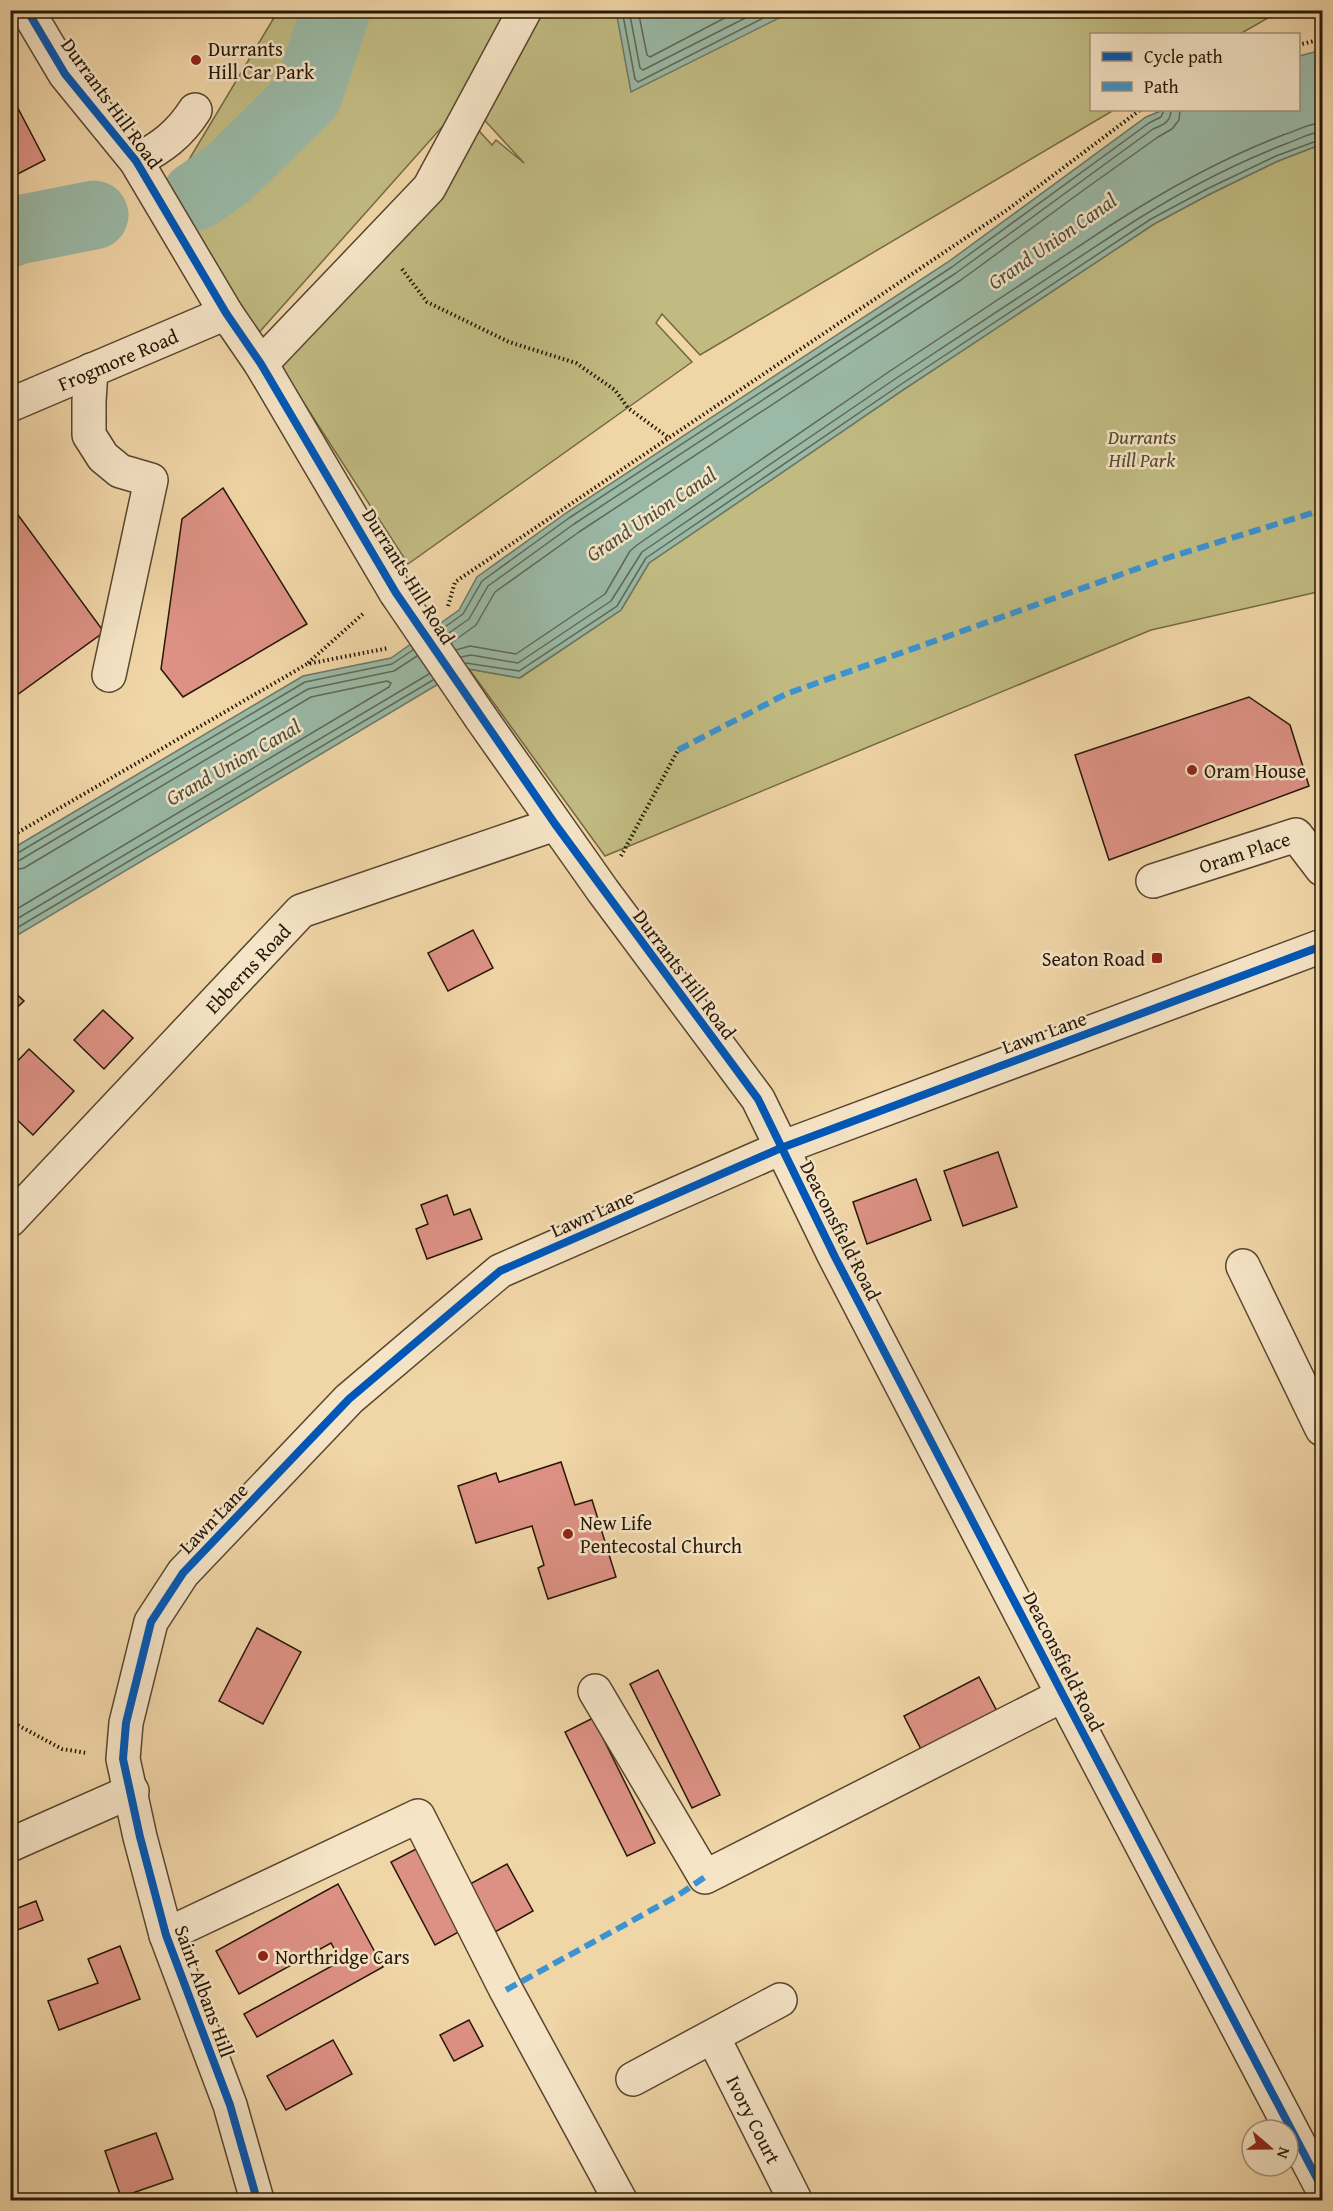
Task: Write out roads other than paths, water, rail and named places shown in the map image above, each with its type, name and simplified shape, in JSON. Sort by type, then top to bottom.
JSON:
[{"type":"street","name":"Durrants Hill Road","points":[[27,10],[65,74],[136,161],[226,313],[261,364],[396,593],[555,824],[758,1099],[781,1148]]},
{"type":"street","points":[[261,364],[429,188],[525,10]]},
{"type":"street","points":[[136,161],[162,146],[185,126],[195,110]]},
{"type":"street","name":"Frogmore Road","points":[[10,405],[226,313]]},
{"type":"street","points":[[91,370],[89,435],[103,457],[120,471],[151,480],[109,675]]},
{"type":"street","name":"Ebberns Road","points":[[10,1220],[301,911],[555,824]]},
{"type":"street","name":"Oram Place","points":[[1153,881],[1296,835],[1323,869]]},
{"type":"street","name":"Lawn Lane","points":[[132,1791],[123,1759],[126,1723],[151,1622],[183,1573],[349,1399],[500,1271],[781,1148],[1323,946]]},
{"type":"street","name":"Deaconsfield Road","points":[[781,1148],[1063,1695],[1323,2188]]},
{"type":"street","points":[[1243,1266],[1323,1429]]},
{"type":"street","points":[[595,1691],[705,1877],[1063,1695]]},
{"type":"street","points":[[10,1845],[132,1791]]},
{"type":"street","name":"Saint Albans Hill","points":[[132,1791],[140,1837],[166,1935],[230,2105],[257,2200]]},
{"type":"street","points":[[166,1935],[418,1816],[506,1990],[620,2200]]},
{"type":"street","points":[[633,2079],[780,2000]]},
{"type":"street","name":"Ivory Court","points":[[713,2037],[795,2200]]},
{"type":"water","points":[[616,10],[793,11],[631,92]]},
{"type":"water","name":"Grand Union Canal","points":[[1322,50],[1322,144],[1278,161],[1154,224],[903,390],[649,563],[621,610],[519,678],[469,669],[440,683],[11,939],[10,850],[303,676],[391,658],[459,610],[477,577],[566,513],[948,262],[1146,117],[1161,111],[1300,111],[1300,56]]},
{"type":"waterway","points":[[196,196],[228,174],[308,95],[336,10]]},
{"type":"waterway","points":[[10,233],[94,215]]},
{"type":"place","name":"Durrants Hill Car Park","points":[[196,60]]},
{"type":"place","name":"Oram House","points":[[1192,770]]},
{"type":"place","name":"Seaton Road","points":[[1157,958]]},
{"type":"place","name":"New Life Pentecostal Church","points":[[568,1534]]},
{"type":"place","name":"Northridge Cars","points":[[263,1956]]},
{"type":"park label","name":"Durrants Hill Park","points":[[1142,448]]}]
